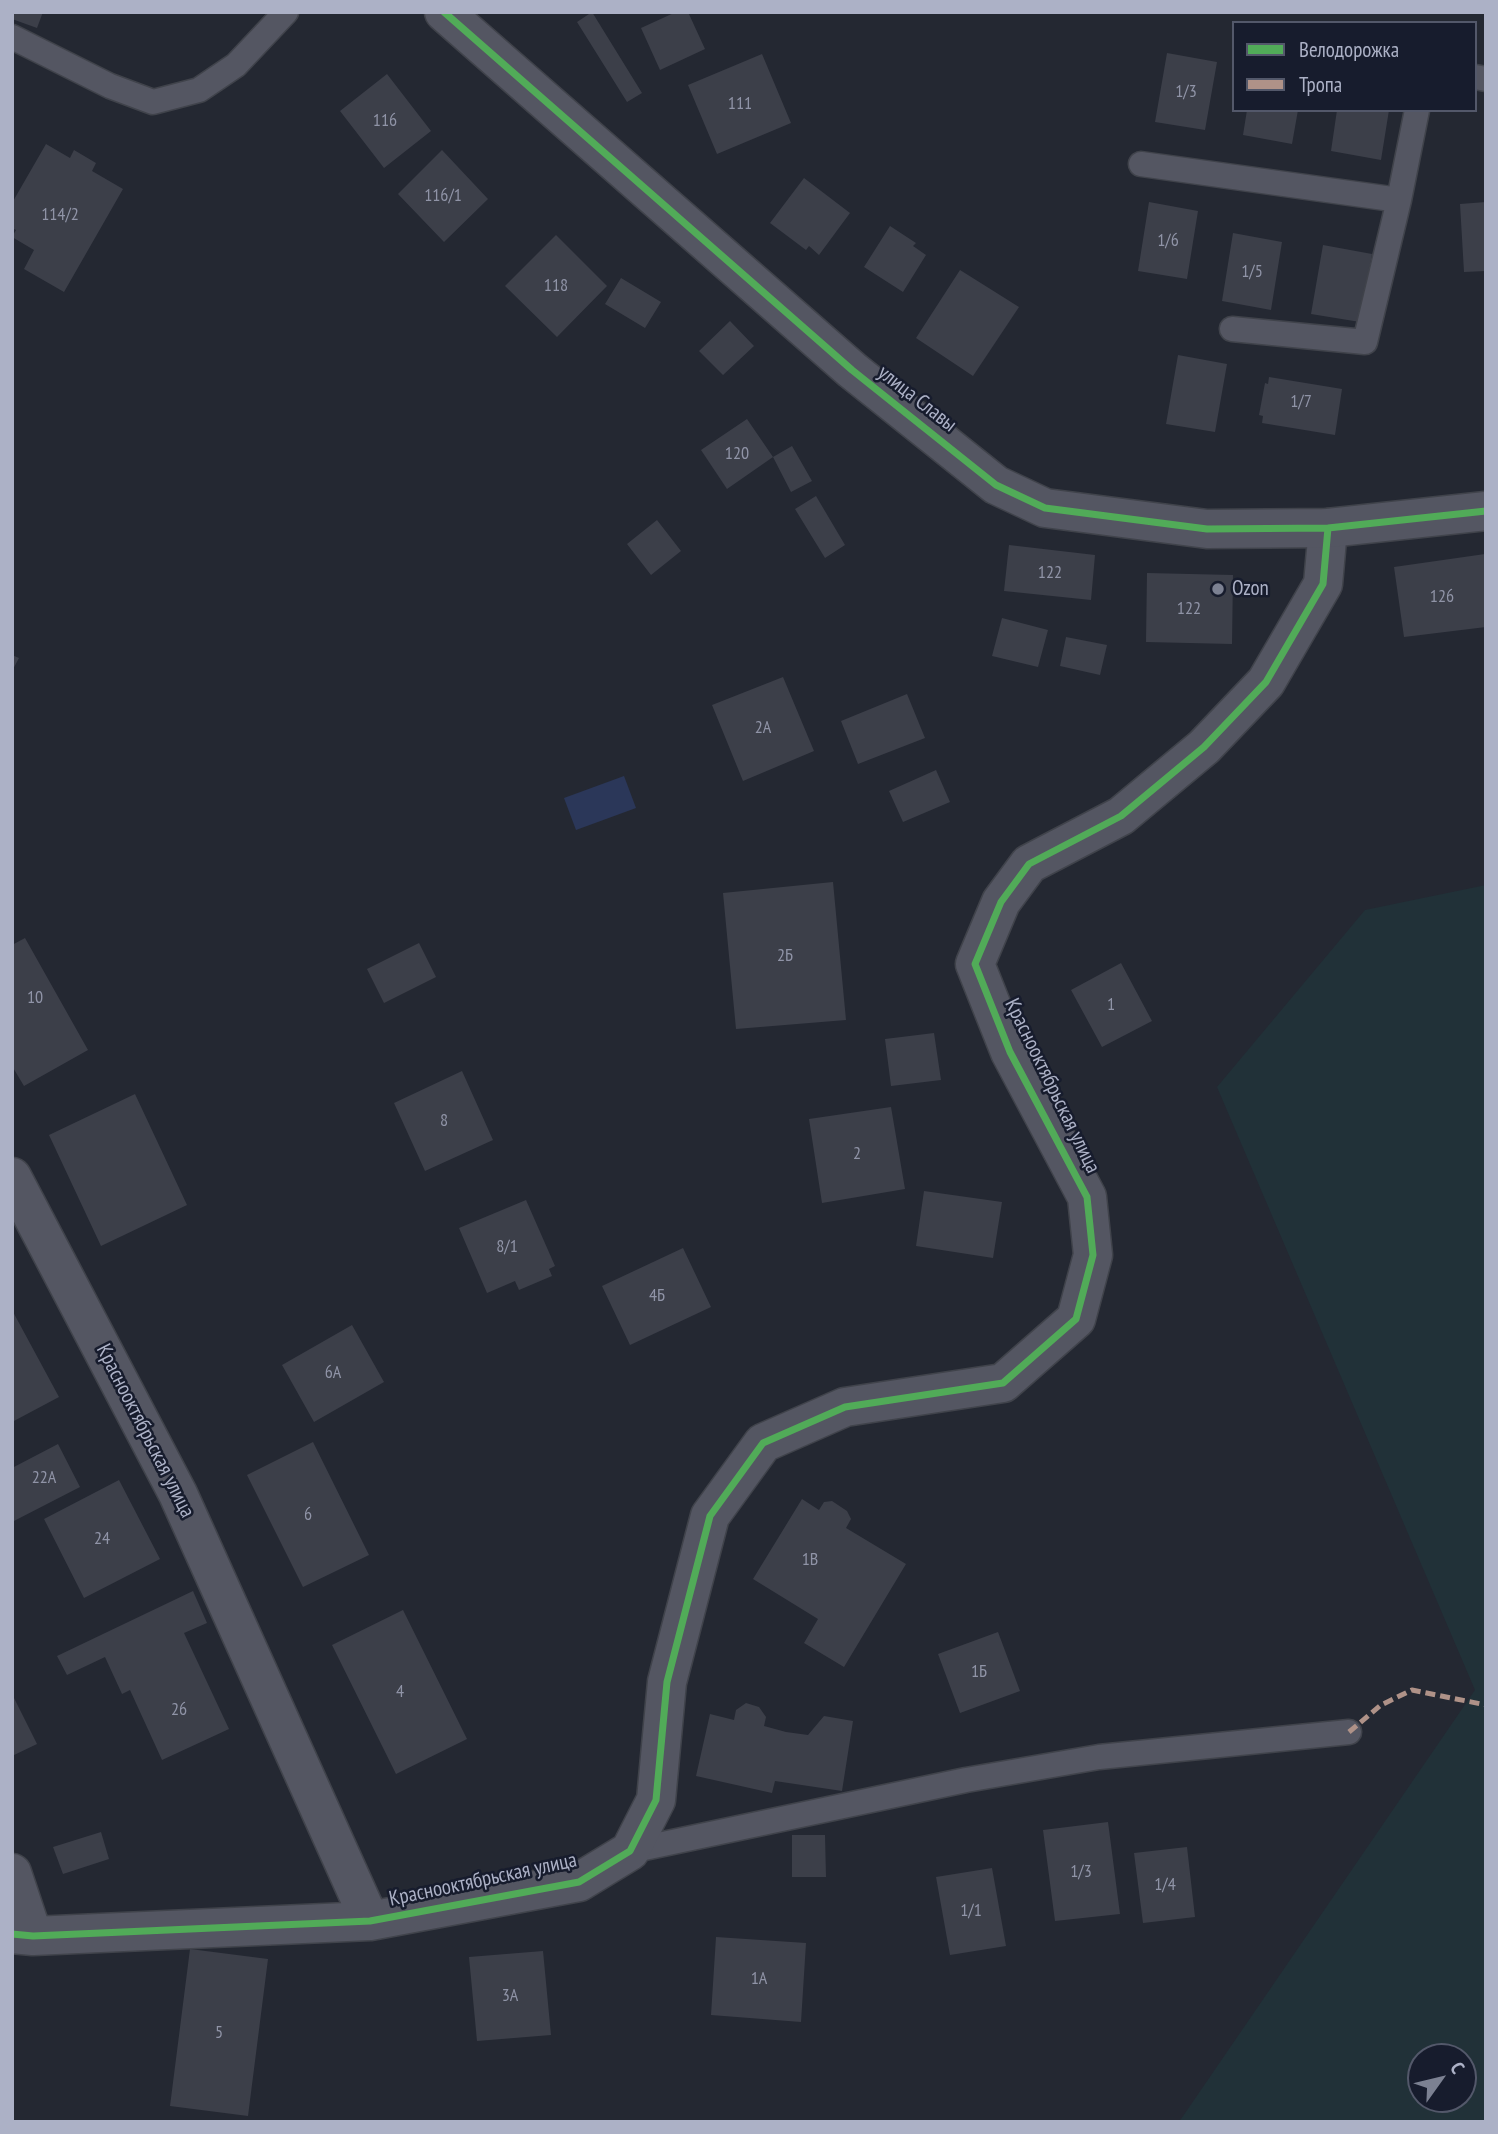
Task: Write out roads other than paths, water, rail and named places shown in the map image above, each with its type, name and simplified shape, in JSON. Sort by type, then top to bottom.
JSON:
[{"type":"street","name":"улица Славы","points":[[444,12],[852,370],[996,485],[1045,508],[1206,529],[1328,528],[1486,511]]},
{"type":"street","name":"Краснооктябрьская улица","points":[[12,1873],[23,1935],[370,1921],[579,1882],[630,1851],[656,1800],[667,1682],[710,1516],[763,1443],[845,1407],[1003,1383],[1076,1319],[1093,1255],[1087,1197],[1010,1052],[975,964],[1001,902],[1029,864],[1121,816],[1204,747],[1266,682],[1324,584],[1328,528]]},
{"type":"street","name":"Краснооктябрьская улица","points":[[12,1177],[178,1494],[370,1921]]},
{"type":"lane","points":[[12,37],[110,86],[153,102],[199,90],[227,72],[286,12]]},
{"type":"lane","points":[[1232,329],[1365,342],[1417,112]]},
{"type":"lane","points":[[1141,164],[1399,200]]},
{"type":"lane","points":[[630,1851],[967,1780],[1099,1756],[1349,1732]]},
{"type":"water","points":[[624,776],[636,808],[576,830],[564,798]]},
{"type":"place","name":"Ozon","points":[[1218,589]]}]
